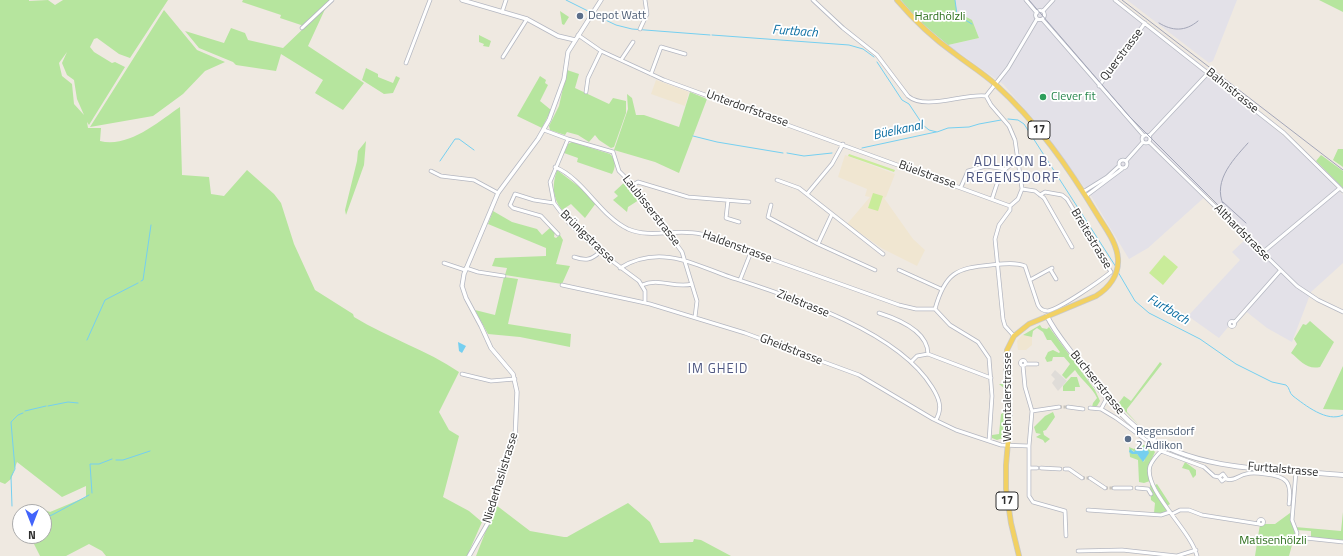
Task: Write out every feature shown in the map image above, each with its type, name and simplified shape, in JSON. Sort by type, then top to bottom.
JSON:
[{"type":"main road","name":"17","points":[[896,0],[936,39],[995,84],[1036,126],[1084,194],[1113,242],[1117,254],[1118,264],[1114,277],[1108,287],[1096,296],[1030,324],[1014,336]]},
{"type":"main road","name":"Buchserstrasse","points":[[1047,316],[1092,381],[1136,427],[1162,445],[1200,460],[1224,464]]},
{"type":"main road","name":"Wehntalerstrasse","points":[[1014,336],[1009,344],[1006,357],[1010,418],[1006,478],[1008,506],[1019,556]]},
{"type":"main road","name":"Furttalstrasse","points":[[1224,464],[1343,475]]},
{"type":"street","points":[[302,28],[332,0]]},
{"type":"street","points":[[406,63],[430,0]]},
{"type":"street","points":[[462,0],[527,19],[558,36],[575,40]]},
{"type":"street","points":[[502,12],[506,0]]},
{"type":"street","name":"Niederhaslistrasse","points":[[470,555],[489,521],[501,478],[515,440],[517,392],[513,374],[491,348],[466,298],[462,282],[465,269],[498,193],[544,130],[556,104],[564,79],[568,52],[601,0]]},
{"type":"street","points":[[640,29],[647,14],[645,0]]},
{"type":"street","points":[[813,0],[843,28],[877,55],[908,96],[914,100],[924,103],[970,95],[986,96]]},
{"type":"street","points":[[986,96],[1008,68],[1037,18],[1037,13],[1026,0]]},
{"type":"street","points":[[1037,13],[1039,10],[1043,11],[1053,0]]},
{"type":"street","name":"Bahnstrasse","points":[[1115,0],[1209,72],[1284,133],[1342,190]]},
{"type":"street","points":[[1042,19],[1044,15],[1043,11]]},
{"type":"street","points":[[1037,18],[1042,19],[1144,136],[1149,136]]},
{"type":"street","points":[[503,57],[527,19]]},
{"type":"street","name":"Querstrasse","points":[[1099,86],[1145,23]]},
{"type":"street","name":"Unterdorfstrasse","points":[[578,35],[602,51],[651,74],[843,144]]},
{"type":"street","points":[[621,60],[633,42]]},
{"type":"street","points":[[651,74],[661,47],[685,54]]},
{"type":"street","points":[[586,92],[588,78],[602,51]]},
{"type":"street","points":[[1143,142],[1149,142],[1149,136],[1209,72]]},
{"type":"street","points":[[986,96],[1013,132],[1017,146],[1022,189],[1035,191],[1046,201],[1072,247]]},
{"type":"street","points":[[544,130],[568,139]]},
{"type":"street","points":[[1084,194],[1120,167],[1127,166],[1126,162],[1143,142],[1142,139],[1144,136]]},
{"type":"street","name":"Laubisserstrasse","points":[[568,139],[613,152],[619,171],[634,185],[680,248],[686,262],[698,305],[695,317]]},
{"type":"street","name":"Brünigstrasse","points":[[568,139],[550,182],[554,203],[569,223],[600,252],[620,268],[635,277],[642,285]]},
{"type":"street","name":"Althardstrasse","points":[[1149,142],[1262,254],[1297,286],[1318,300],[1343,312]]},
{"type":"street","points":[[807,194],[829,168],[843,144]]},
{"type":"street","name":"Büelstrasse","points":[[843,144],[1010,206]]},
{"type":"street","points":[[1120,167],[1121,161],[1126,162]]},
{"type":"street","points":[[992,199],[998,179],[1005,169],[1018,162]]},
{"type":"street","points":[[961,187],[968,171],[986,166],[1005,169]]},
{"type":"street","name":"Haldenstrasse","points":[[555,167],[583,188],[613,218],[624,226],[642,233],[682,230],[701,234],[899,305],[916,309],[935,309]]},
{"type":"street","points":[[431,171],[441,176],[474,180],[498,193]]},
{"type":"street","points":[[777,180],[789,183],[807,194],[883,254]]},
{"type":"street","points":[[634,185],[638,182],[688,197],[749,202]]},
{"type":"street","name":"Wehntalerstrasse","points":[[1014,336],[1003,323],[997,264],[996,235],[1010,210],[1010,206],[1018,199],[1022,189]]},
{"type":"street","points":[[1262,254],[1342,190]]},
{"type":"street","name":"Breitestrasse","points":[[1030,280],[1039,308],[1046,311],[1059,306],[1112,271],[1066,199],[1062,195],[1045,192],[1040,195]]},
{"type":"street","points":[[554,203],[530,199],[515,194],[510,205],[514,208],[542,216],[558,234]]},
{"type":"street","points":[[728,200],[725,217],[739,222]]},
{"type":"street","points":[[771,205],[768,217],[818,244],[875,270]]},
{"type":"street","points":[[818,244],[832,214]]},
{"type":"street","points":[[574,257],[587,260],[592,259],[600,252]]},
{"type":"street","points":[[740,280],[751,252]]},
{"type":"street","name":"Zielstrasse","points":[[620,268],[647,257],[663,256],[740,280],[795,300],[849,323],[898,350],[911,362],[938,396],[940,410],[936,420]]},
{"type":"street","points":[[444,263],[478,272],[504,276]]},
{"type":"street","points":[[989,441],[991,378],[989,358],[982,346],[973,338],[950,325],[935,309],[941,289],[949,278],[961,269],[997,264],[1025,266],[1030,280],[1051,268],[1056,279]]},
{"type":"street","points":[[899,270],[941,289]]},
{"type":"street","points":[[1234,322],[1280,271]]},
{"type":"street","points":[[645,303],[642,285],[656,281],[682,286],[692,284]]},
{"type":"street","name":"Gheidstrasse","points":[[562,286],[645,303],[695,317],[789,348],[798,354],[847,370],[875,384],[956,430],[1008,446],[1029,446]]},
{"type":"street","points":[[879,313],[911,327],[919,334],[926,346],[928,354]]},
{"type":"street","points":[[911,362],[918,356],[928,354],[991,378]]},
{"type":"street","points":[[1037,364],[1024,365],[1025,387],[1032,411],[1029,446],[1031,499],[1039,504],[1065,511],[1066,536]]},
{"type":"street","points":[[462,374],[491,381],[515,380]]},
{"type":"street","points":[[1101,409],[1107,398]]},
{"type":"street","points":[[1032,411],[1059,407]]},
{"type":"street","points":[[1068,407],[1083,408]]},
{"type":"street","points":[[1090,408],[1101,409],[1116,418],[1161,451],[1204,468],[1214,476],[1219,477],[1222,481],[1226,479],[1233,480],[1251,473],[1279,476],[1284,478],[1290,493],[1289,504]]},
{"type":"street","points":[[1161,451],[1150,466],[1150,475],[1154,486],[1171,513],[1192,540],[1197,556]]},
{"type":"street","points":[[1224,464],[1223,474],[1226,475],[1226,479]]},
{"type":"street","points":[[1030,468],[1037,468]]},
{"type":"street","points":[[1041,468],[1060,469]]},
{"type":"street","points":[[1066,469],[1069,469],[1082,478]]},
{"type":"street","points":[[1296,471],[1292,520],[1297,533],[1296,537],[1343,542]]},
{"type":"street","points":[[1219,477],[1223,474]]},
{"type":"street","points":[[1090,478],[1106,488]]},
{"type":"street","points":[[1114,488],[1131,488]]},
{"type":"street","points":[[1137,488],[1148,489],[1150,494]]},
{"type":"street","points":[[1088,510],[1161,515],[1180,510],[1189,510],[1202,515],[1259,524]]},
{"type":"street","points":[[1078,551],[1122,550],[1177,556],[1196,550]]},
{"type":"shaded area","points":[[955,0],[1117,0],[1215,75],[1243,102],[1304,153],[1343,195],[1343,263],[1311,292],[1292,342],[1267,328],[1243,309],[1219,338],[1188,316],[1240,260],[1232,252],[1248,237],[1208,194],[1148,248],[1129,259],[1091,196],[1035,121],[1003,84],[948,45],[979,38],[972,20],[957,13]]},
{"type":"shaded area","points":[[1127,0],[1237,0],[1213,61],[1209,63]]},
{"type":"shaded area","points":[[656,80],[689,92],[685,106],[651,94]]},
{"type":"shaded area","points":[[845,155],[895,174],[886,197],[884,198],[913,239],[925,250],[917,266],[883,249],[847,224],[870,197],[865,196],[867,189],[838,177]]},
{"type":"shaded area","points":[[1022,335],[1032,337],[1032,345],[1026,350],[1018,350],[1017,341]]},
{"type":"shaded area","points":[[1055,370],[1067,381],[1058,391],[1052,383],[1055,379],[1051,375]]},
{"type":"green space","points":[[0,0],[48,0],[55,5],[63,0],[168,0],[130,58],[119,54],[97,38],[94,39],[90,47],[94,52],[112,63],[115,62],[125,67],[89,125],[87,122],[88,128],[101,128],[100,141],[122,141],[143,132],[180,107],[182,175],[209,177],[211,194],[224,196],[247,170],[274,194],[281,203],[294,244],[315,290],[353,314],[354,317],[434,357],[459,372],[439,412],[449,430],[459,436],[443,497],[469,511],[482,522],[467,556],[106,556],[102,551],[89,544],[66,556],[40,556],[34,544],[52,544],[52,511],[86,497],[86,486],[62,497],[17,462],[11,479],[5,484],[0,482]],"holes":[[[67,52],[62,63],[67,75],[74,80],[77,99],[84,115],[74,104],[72,84],[62,76],[59,63]]]},
{"type":"green space","points":[[243,0],[332,0],[304,26],[280,18],[281,15],[242,2]]},
{"type":"green space","name":"Hardhölzli","points":[[901,0],[955,0],[957,12],[972,20],[979,38],[948,45],[917,19]]},
{"type":"green space","points":[[1319,0],[1343,0],[1343,12]]},
{"type":"green space","points":[[326,7],[308,46],[364,83],[343,110],[315,93],[323,80],[281,54],[276,71],[236,65],[233,62],[199,48],[185,31],[224,43],[231,28],[245,33],[248,40],[283,48]]},
{"type":"green space","points":[[164,10],[197,50],[225,62],[205,71],[183,94],[153,116],[90,127]]},
{"type":"green space","points":[[560,11],[569,17],[564,25],[562,24]]},
{"type":"green space","points":[[479,35],[491,41],[489,47],[483,46],[484,44],[479,42]]},
{"type":"green space","points":[[366,68],[378,74],[378,77],[393,83],[396,76],[400,78],[393,93],[384,94],[362,80]]},
{"type":"green space","points":[[567,70],[579,74],[575,88],[609,104],[613,98],[626,101],[626,113],[614,147],[611,148],[599,140],[595,135],[589,142],[578,135],[567,132],[565,135],[550,130],[549,126],[559,106]]},
{"type":"green space","points":[[540,76],[546,80],[545,83],[548,85],[540,101],[551,110],[542,128],[517,116]]},
{"type":"green space","points":[[690,92],[707,99],[679,173],[655,162],[614,150],[628,109],[627,94],[632,98],[636,115],[644,115],[679,127]]},
{"type":"green space","points":[[366,141],[364,165],[346,215],[345,210],[358,151]]},
{"type":"green space","points":[[572,142],[610,154],[615,164],[612,174],[577,162],[578,158],[564,153],[568,144]]},
{"type":"green space","points":[[1338,149],[1343,149],[1343,167],[1333,160]]},
{"type":"green space","points":[[849,154],[895,170],[894,172],[848,156]]},
{"type":"green space","points":[[1321,155],[1343,171],[1343,188],[1316,161]]},
{"type":"green space","points":[[557,170],[582,189],[596,203],[585,218],[571,204],[562,210],[556,200],[554,181]]},
{"type":"green space","points":[[627,180],[642,198],[628,207],[627,212],[613,200],[618,196],[614,192]]},
{"type":"green space","points":[[873,193],[883,196],[878,211],[868,208]]},
{"type":"green space","points":[[493,211],[512,222],[537,229],[542,235],[551,227],[555,231],[554,237],[556,238],[560,235],[563,240],[556,264],[570,266],[562,284],[505,275],[507,268],[492,266],[495,258],[546,256],[546,248],[488,224]]},
{"type":"green space","points":[[1164,255],[1178,267],[1163,285],[1149,273]]},
{"type":"green space","points":[[504,277],[518,279],[508,324],[571,334],[570,347],[520,337],[488,334],[475,310],[495,315]]},
{"type":"green space","points":[[1310,321],[1334,342],[1320,367],[1315,368],[1301,362],[1291,353],[1297,344],[1294,339],[1303,324],[1306,325]]},
{"type":"green space","points":[[1040,325],[1042,328],[1047,329],[1049,327],[1095,390],[1100,401],[1097,406],[1092,407],[1097,398],[1075,370],[1066,379],[1062,375],[1070,364],[1064,357],[1053,357],[1052,361],[1047,362],[1045,358],[1048,352],[1053,350],[1059,353],[1060,352],[1051,340],[1047,340],[1043,332],[1037,328],[1033,331],[1032,337],[1023,335]]},
{"type":"green space","points":[[1160,362],[1162,364],[1127,409],[1127,412],[1139,425],[1118,404],[1124,396],[1131,401]]},
{"type":"green space","points":[[1343,366],[1343,410],[1323,409]]},
{"type":"green space","points":[[1071,377],[1077,377],[1080,387],[1075,387],[1075,391],[1063,391],[1063,386]]},
{"type":"green space","points":[[999,384],[1007,384],[1007,413],[1005,419],[1007,421],[1006,437],[997,440],[992,438],[992,435],[999,434],[1001,414],[1005,412],[1004,388]]},
{"type":"green space","points":[[1053,412],[1055,417],[1046,430],[1043,431],[1044,435],[1050,439],[1045,443],[1043,440],[1036,437],[1041,434],[1036,433],[1034,427],[1045,416]]},
{"type":"green space","points":[[1139,445],[1149,445],[1155,452],[1149,465],[1150,481],[1144,483],[1139,482],[1138,460],[1130,457],[1130,452],[1137,454],[1144,462],[1147,447],[1134,452],[1132,450],[1129,452],[1129,447],[1134,449]]},
{"type":"green space","points":[[1185,462],[1196,470],[1196,475],[1193,478],[1189,470],[1182,468]]},
{"type":"green space","points":[[1157,484],[1170,504],[1167,506],[1155,485]]},
{"type":"green space","points":[[1150,485],[1152,485],[1167,509],[1165,513],[1154,513],[1155,503],[1151,500]]},
{"type":"green space","points":[[628,503],[650,522],[660,543],[693,542],[694,539],[701,540],[731,556],[476,556],[496,505],[530,531],[567,537]]},
{"type":"green space","points":[[1343,512],[1343,541],[1311,538],[1311,531],[1296,530],[1295,527],[1341,531]]},
{"type":"green space","name":"Matisenhölzli","points":[[1290,513],[1295,534],[1289,556],[1255,556],[1260,524],[1275,524]]},
{"type":"water","points":[[458,342],[466,346],[462,353],[459,351]]},
{"type":"water","points":[[1147,447],[1149,453],[1143,462],[1137,454],[1132,454],[1129,452],[1130,449],[1134,452],[1137,448]]},
{"type":"waterway","name":"Furtbach","points":[[566,0],[590,12]]},
{"type":"waterway","points":[[955,0],[957,15],[972,24]]},
{"type":"waterway","name":"Furtbach","points":[[597,16],[616,25],[632,29],[710,35]]},
{"type":"waterway","name":"Furtbach","points":[[712,35],[849,45],[863,49],[874,57]]},
{"type":"waterway","name":"Furtbach","points":[[877,62],[902,100],[909,104],[923,125],[929,130],[937,132],[948,128],[969,127],[1001,120]]},
{"type":"waterway","name":"Furtbach","points":[[1008,119],[1018,120],[1024,124],[1116,267]]},
{"type":"waterway","name":"Büelkanal","points":[[862,148],[936,132]]},
{"type":"waterway","points":[[693,136],[717,142],[783,153]]},
{"type":"waterway","points":[[440,161],[455,139],[459,139],[474,150]]},
{"type":"waterway","points":[[787,153],[804,156],[832,153]]},
{"type":"waterway","points":[[141,281],[143,280],[151,225]]},
{"type":"waterway","name":"Furtbach","points":[[1118,272],[1135,301],[1149,313],[1200,339],[1236,364],[1272,382],[1286,385],[1293,396],[1316,412],[1330,417],[1343,415]]},
{"type":"waterway","points":[[87,340],[105,300],[138,283]]},
{"type":"waterway","points":[[48,406],[68,402],[78,403]]},
{"type":"waterway","points":[[25,411],[46,406]]},
{"type":"waterway","points":[[12,506],[11,477],[15,469],[11,422],[18,415],[23,413]]},
{"type":"waterway","points":[[116,460],[123,460],[150,451]]},
{"type":"waterway","points":[[92,493],[90,464],[99,464],[112,459]]},
{"type":"waterway","points":[[52,515],[89,495]]},
{"type":"tunnel","points":[[1059,407],[1068,407]]},
{"type":"tunnel","points":[[1082,478],[1090,478]]},
{"type":"tunnel","points":[[1105,488],[1114,488]]},
{"type":"railway","points":[[1029,0],[1129,116],[1261,248]]},
{"type":"railway","points":[[1122,0],[1343,170]]},
{"type":"railway","points":[[1159,23],[1169,28],[1183,29],[1198,21]]},
{"type":"railway","points":[[1226,210],[1220,191],[1221,182],[1229,166],[1248,143]]},
{"type":"railway","points":[[1223,202],[1246,223]]},
{"type":"place","name":"Depot Watt","points":[[580,16]]},
{"type":"place","name":"Clever fit","points":[[1043,97]]},
{"type":"place","name":"Regensdorf 2 Adlikon","points":[[1128,439]]},
{"type":"district","name":"ADLIKON B. REGENSDORF","points":[[1013,172]]},
{"type":"district","name":"IM GHEID","points":[[718,370]]}]
